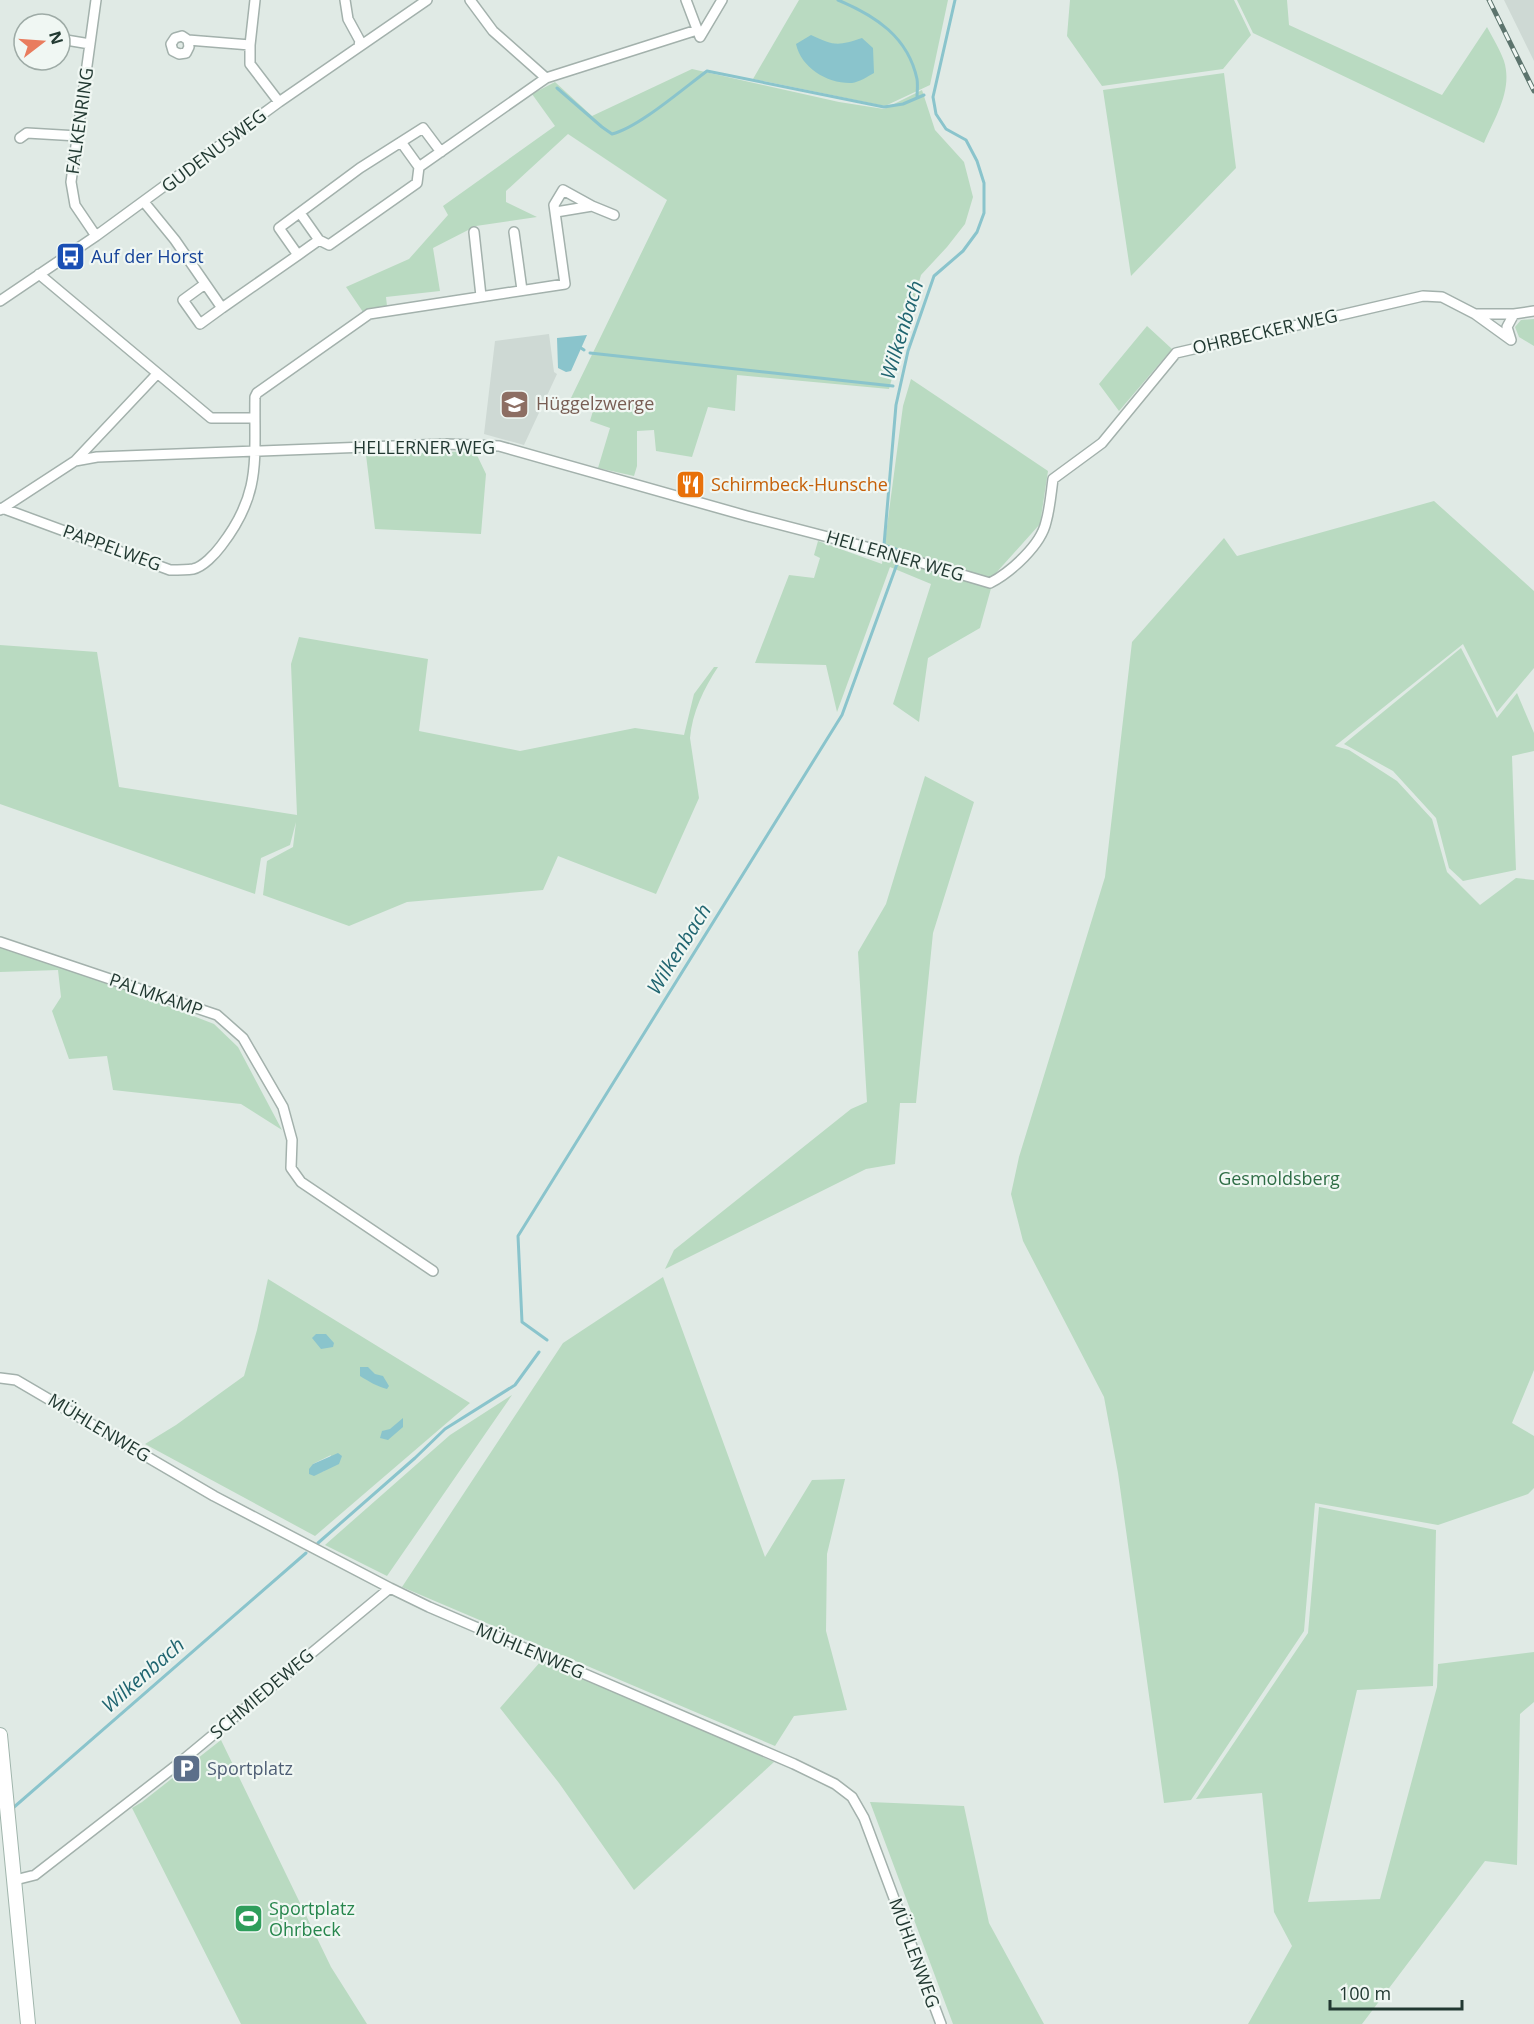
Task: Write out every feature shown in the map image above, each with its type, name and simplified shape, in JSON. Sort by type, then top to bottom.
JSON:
[{"type":"street","name":"FALKENRING","points":[[96,0],[71,182],[75,205],[96,236]]},
{"type":"street","points":[[255,0],[249,45],[250,64],[279,102]]},
{"type":"street","points":[[345,0],[348,19],[360,41],[359,46]]},
{"type":"street","name":"GUDENUSWEG","points":[[0,301],[96,236],[279,102],[427,0]]},
{"type":"street","points":[[470,0],[493,31],[546,78]]},
{"type":"street","points":[[686,0],[700,37],[722,0]]},
{"type":"street","points":[[419,167],[546,78],[697,30]]},
{"type":"street","points":[[188,40],[249,45]]},
{"type":"street","points":[[72,41],[90,44]]},
{"type":"street","points":[[298,255],[279,228],[360,168],[423,128],[441,152]]},
{"type":"street","points":[[20,138],[27,133],[78,136]]},
{"type":"street","points":[[300,213],[319,240],[329,245],[374,214],[417,183],[419,167],[401,142]]},
{"type":"street","points":[[592,206],[556,212],[554,205],[563,190],[614,215]]},
{"type":"street","points":[[144,202],[175,240],[222,308]]},
{"type":"street","name":"PAPPELWEG","points":[[1,509],[170,570],[195,569],[216,554],[247,506],[253,479],[254,418],[257,393],[369,314],[565,284],[556,212]]},
{"type":"street","points":[[474,232],[481,296]]},
{"type":"street","points":[[514,232],[522,290]]},
{"type":"street","points":[[206,284],[183,300],[200,324],[319,240]]},
{"type":"street","points":[[39,274],[211,418],[254,418]]},
{"type":"street","name":"OHRBECKER WEG","points":[[990,583],[1022,559],[1042,535],[1053,479],[1102,443],[1176,353],[1423,296],[1442,297],[1475,314],[1511,340],[1507,327],[1515,314]]},
{"type":"street","name":"OHRBECKER WEG","points":[[1475,314],[1515,314],[1534,311]]},
{"type":"street","points":[[75,460],[157,374]]},
{"type":"street","name":"HELLERNER WEG","points":[[1,509],[75,460],[96,457],[446,444],[499,446],[990,583]]},
{"type":"street","name":"PALMKAMP","points":[[0,942],[217,1015],[243,1038],[283,1107],[292,1140],[291,1168],[301,1182],[433,1271]]},
{"type":"street","name":"MÜHLENWEG","points":[[0,1378],[16,1380],[214,1496],[429,1607],[794,1764],[835,1784],[852,1797],[864,1818],[940,2024]]},
{"type":"street","name":"SCHMIEDEWEG","points":[[15,1880],[35,1875],[178,1764],[390,1588]]},
{"type":"street","points":[[0,1735],[28,2024]]},
{"type":"shaded area","points":[[1504,0],[1534,0],[1534,61]]},
{"type":"shaded area","name":"Hüggelzwerge","points":[[549,334],[554,372],[557,374],[524,445],[484,434],[495,341]]},
{"type":"green space","points":[[799,0],[948,0],[930,85],[885,106],[753,79]]},
{"type":"green space","points":[[1070,0],[1234,0],[1251,35],[1223,69],[1102,86],[1067,36]]},
{"type":"green space","points":[[1237,0],[1287,0],[1289,25],[1442,95],[1487,27],[1504,61],[1506,82],[1505,93],[1484,143],[1253,33]]},
{"type":"green space","points":[[692,69],[839,102],[884,109],[922,90],[935,130],[964,162],[973,197],[965,224],[921,275],[889,389],[737,375],[735,411],[708,407],[692,457],[656,451],[654,430],[637,431],[637,466],[634,476],[598,468],[610,428],[590,421],[595,404],[571,398],[667,200],[568,134],[506,191],[506,202],[537,217],[476,226],[433,248],[440,291],[386,297],[387,306],[370,308],[363,312],[346,287],[409,259],[448,215],[443,206],[555,126],[532,94],[555,82],[592,116]]},
{"type":"green space","points":[[1224,73],[1236,168],[1131,276],[1103,90]]},
{"type":"green space","points":[[1534,319],[1534,346],[1519,337],[1515,327],[1521,320]]},
{"type":"green space","points":[[1147,326],[1172,349],[1119,411],[1099,384]]},
{"type":"green space","points":[[911,379],[1048,471],[1040,524],[995,574],[980,628],[928,658],[919,722],[893,704],[931,584],[890,567],[837,712],[826,665],[755,663],[789,575],[814,578],[820,558],[814,555],[818,541],[882,564],[903,406]]},
{"type":"green space","points":[[475,451],[486,474],[481,534],[375,529],[366,455]]},
{"type":"green space","name":"Gesmoldsberg","points":[[1434,501],[1534,591],[1534,668],[1497,712],[1463,644],[1335,746],[1349,750],[1397,781],[1432,819],[1447,872],[1480,905],[1516,878],[1534,880],[1534,1370],[1512,1423],[1534,1436],[1534,1488],[1528,1494],[1438,1525],[1315,1503],[1304,1631],[1191,1800],[1164,1803],[1118,1473],[1104,1397],[1023,1241],[1011,1194],[1019,1157],[1105,877],[1132,642],[1224,538],[1237,556]]},
{"type":"green space","points":[[299,637],[428,659],[419,731],[520,751],[635,728],[684,735],[694,694],[714,667],[718,667],[700,701],[691,729],[690,738],[699,798],[656,894],[558,856],[543,890],[407,902],[349,926],[263,895],[267,861],[293,847],[296,822],[290,845],[261,858],[255,894],[0,804],[0,645],[97,652],[119,787],[297,815],[291,664]]},
{"type":"green space","points":[[1461,648],[1497,718],[1517,693],[1534,733],[1534,751],[1512,756],[1516,870],[1463,881],[1449,868],[1436,818],[1393,771],[1344,744]]},
{"type":"green space","points":[[925,776],[974,802],[933,933],[916,1103],[900,1103],[895,1164],[866,1169],[665,1269],[674,1250],[851,1109],[867,1102],[858,952],[886,904]]},
{"type":"green space","points":[[0,946],[103,981],[214,1024],[238,1047],[282,1130],[241,1104],[113,1090],[107,1056],[69,1059],[52,1011],[61,997],[58,970],[0,972]]},
{"type":"green space","points":[[663,1277],[765,1557],[812,1480],[845,1479],[827,1554],[826,1631],[847,1710],[794,1716],[775,1746],[402,1587],[563,1343]]},
{"type":"green space","points":[[268,1279],[470,1403],[315,1536],[145,1444],[176,1425],[244,1376]],"holes":[[[331,1455],[324,1471],[314,1475],[313,1464]]]},
{"type":"green space","points":[[512,1395],[387,1576],[325,1545],[450,1435]]},
{"type":"green space","points":[[1319,1507],[1436,1530],[1433,1686],[1357,1690],[1308,1902],[1380,1899],[1437,1687],[1438,1664],[1534,1652],[1534,1702],[1520,1714],[1517,1865],[1485,1861],[1362,2024],[1248,2024],[1292,1946],[1274,1912],[1262,1793],[1196,1799],[1308,1633]]},
{"type":"green space","points":[[541,1661],[774,1762],[634,1890],[559,1783],[500,1708]]},
{"type":"green space","points":[[221,1740],[331,1967],[367,2024],[241,2024],[132,1808]]},
{"type":"green space","points":[[870,1802],[964,1806],[989,1923],[1044,2024],[953,2024]]},
{"type":"water","points":[[811,35],[836,44],[862,38],[873,48],[874,73],[852,83],[843,83],[817,73],[803,60],[796,44]]},
{"type":"water","points":[[587,335],[571,371],[566,372],[558,368],[557,338]]},
{"type":"water","points":[[316,1334],[326,1334],[334,1343],[333,1347],[321,1349],[312,1338]]},
{"type":"water","points":[[360,1367],[368,1367],[375,1374],[383,1376],[389,1386],[387,1389],[360,1376]]},
{"type":"water","points":[[403,1418],[403,1427],[388,1440],[380,1438],[382,1431],[390,1429]]},
{"type":"water","points":[[338,1453],[342,1456],[339,1464],[314,1476],[309,1474],[309,1469],[313,1464]]},
{"type":"waterway","points":[[838,0],[865,13],[898,40],[913,64],[917,79],[917,98]]},
{"type":"waterway","name":"Wilkenbach","points":[[901,551],[884,545],[896,405],[908,351],[934,276],[963,251],[977,232],[984,213],[984,183],[977,161],[966,140],[946,129],[936,114],[933,97],[955,0]]},
{"type":"waterway","points":[[557,88],[612,134],[635,124],[707,71],[884,107],[903,104],[924,95]]},
{"type":"waterway","points":[[590,353],[893,386]]},
{"type":"waterway","name":"Wilkenbach","points":[[547,1340],[522,1322],[518,1236],[842,715],[897,564]]},
{"type":"waterway","name":"Wilkenbach","points":[[318,1543],[445,1429],[515,1385],[539,1352]]},
{"type":"waterway","name":"Wilkenbach","points":[[13,1808],[306,1553]]},
{"type":"railway","points":[[1489,0],[1534,91]]},
{"type":"place","name":"Auf der Horst","points":[[70,257]]},
{"type":"place","name":"Hüggelzwerge","points":[[515,404]]},
{"type":"place","name":"Schirmbeck-Hunsche","points":[[690,485]]},
{"type":"place","name":"Sportplatz","points":[[186,1769]]},
{"type":"place","name":"Sportplatz Ohrbeck","points":[[248,1919]]}]
